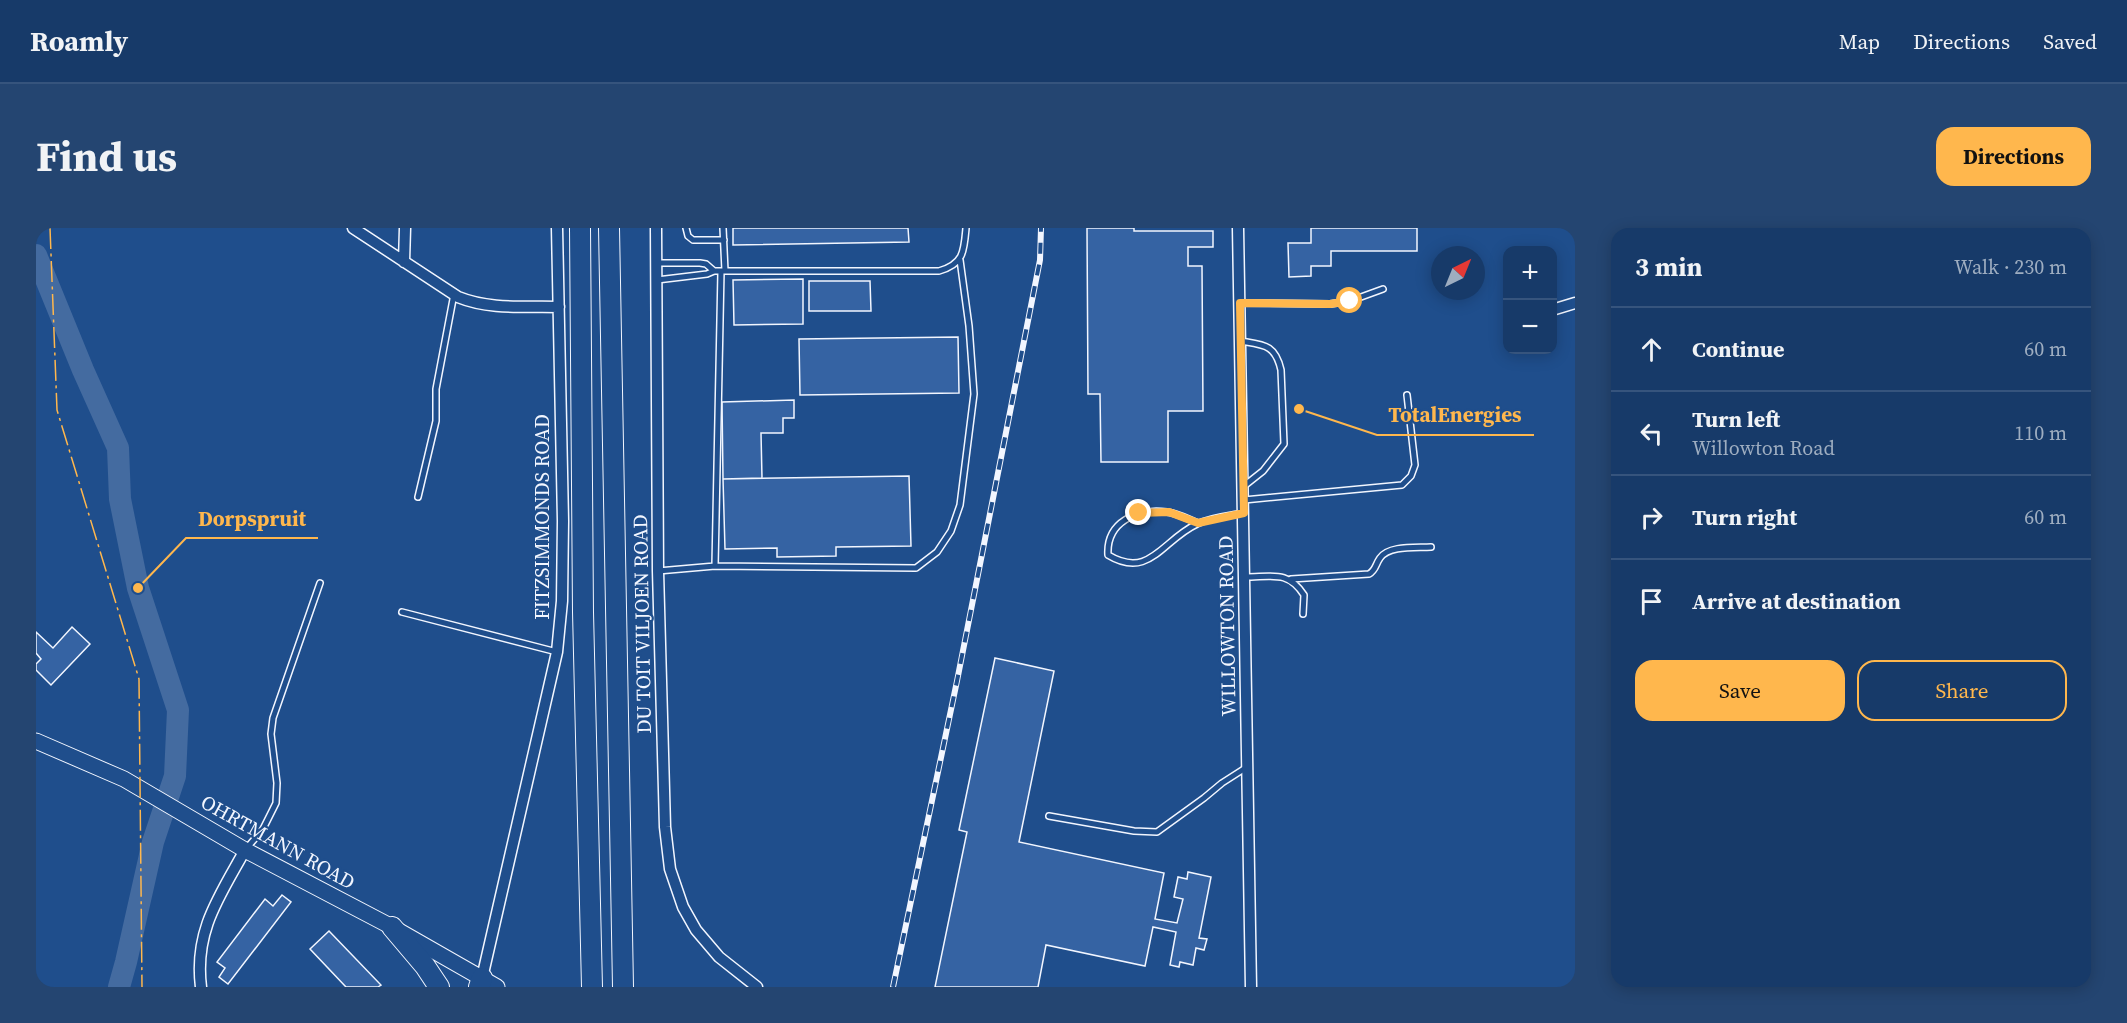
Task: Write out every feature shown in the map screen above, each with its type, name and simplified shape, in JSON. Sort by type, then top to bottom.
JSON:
[{"type":"highway","points":[[580,228],[583,612],[592,987]]},
{"type":"highway","points":[[609,228],[623,987]]},
{"type":"highway","points":[[392,927],[425,966],[439,987]]},
{"type":"main road","name":"OHRTMANN ROAD","points":[[36,741],[124,779],[245,850],[392,927],[486,984]]},
{"type":"street","points":[[353,228],[454,294],[484,305],[559,307]]},
{"type":"street","points":[[404,262],[405,228]]},
{"type":"street","name":"FITZSIMMONDS ROAD","points":[[486,984],[556,652],[562,601],[557,228]]},
{"type":"street","name":"DU TOIT VILJOEN ROAD","points":[[656,228],[658,571],[665,827],[670,869],[683,907],[696,930],[719,957],[758,987]]},
{"type":"street","name":"WILLOWTON ROAD","points":[[1238,228],[1251,987]]},
{"type":"street","points":[[1557,308],[1575,303]]},
{"type":"street","points":[[201,987],[199,966],[206,925],[245,850]]},
{"type":"lane","points":[[686,228],[688,236],[693,240],[724,240]]},
{"type":"lane","points":[[715,566],[723,228]]},
{"type":"lane","points":[[658,571],[715,566],[916,568],[937,552],[951,531],[960,505],[975,394],[960,260],[966,228]]},
{"type":"lane","points":[[657,280],[707,274],[714,271],[939,271],[950,268],[960,260]]},
{"type":"lane","points":[[656,263],[700,263],[706,264],[714,271]]},
{"type":"lane","points":[[1240,303],[1330,304],[1350,301],[1383,289]]},
{"type":"lane","points":[[418,497],[436,421],[436,389],[454,294]]},
{"type":"lane","points":[[1240,341],[1268,347],[1279,359],[1284,444],[1263,471],[1244,486]]},
{"type":"lane","points":[[1244,500],[1402,484],[1411,476],[1415,465],[1407,395]]},
{"type":"lane","points":[[1198,523],[1169,512],[1139,513],[1120,523],[1111,534],[1107,544],[1108,555],[1122,563],[1136,564],[1149,559],[1178,535],[1198,523],[1244,513]]},
{"type":"lane","points":[[1245,577],[1291,579],[1369,574],[1375,570],[1380,558],[1389,550],[1431,547]]},
{"type":"lane","points":[[1291,579],[1304,596],[1303,614]]},
{"type":"lane","points":[[245,850],[263,829],[276,803],[278,783],[271,734],[273,718],[320,583]]},
{"type":"lane","points":[[402,612],[556,652]]},
{"type":"lane","points":[[1049,816],[1134,831],[1157,832],[1247,767]]},
{"type":"building","points":[[733,228],[908,228],[909,242],[733,245]]},
{"type":"building","points":[[1087,228],[1134,228],[1134,231],[1213,231],[1213,247],[1188,247],[1188,266],[1202,266],[1203,411],[1168,411],[1168,462],[1101,462],[1100,394],[1088,394]]},
{"type":"building","points":[[1311,228],[1417,228],[1417,251],[1331,251],[1331,266],[1311,266],[1311,276],[1289,277],[1288,243],[1311,243]]},
{"type":"building","points":[[803,279],[803,324],[734,325],[733,280]]},
{"type":"building","points":[[809,281],[870,281],[871,311],[809,311]]},
{"type":"building","points":[[958,337],[959,393],[800,395],[799,339]]},
{"type":"building","points":[[794,400],[794,418],[783,418],[783,433],[761,433],[762,478],[723,479],[722,402]]},
{"type":"building","points":[[909,476],[911,546],[836,547],[836,556],[777,557],[777,548],[725,549],[723,479]]},
{"type":"building","points":[[72,627],[90,644],[51,685],[36,670],[36,664],[41,659],[36,653],[36,632],[53,648]]},
{"type":"building","points":[[995,658],[1054,671],[1019,842],[1164,873],[1155,919],[1177,923],[1183,899],[1174,897],[1178,877],[1187,879],[1188,872],[1211,877],[1199,938],[1207,939],[1204,950],[1196,948],[1193,965],[1180,962],[1179,967],[1170,965],[1176,932],[1153,927],[1145,966],[1046,945],[1038,987],[935,987],[967,832],[959,830]]},
{"type":"building","points":[[282,895],[291,902],[228,984],[219,977],[225,968],[217,962],[265,899],[273,906]]},
{"type":"building","points":[[329,931],[381,985],[378,987],[346,987],[310,949]]},
{"type":"waterway","points":[[36,255],[118,448],[120,499],[138,588],[178,710],[175,776],[153,842],[119,987]]},
{"type":"railway","points":[[893,987],[957,681],[1040,260],[1041,228]]},
{"type":"power","points":[[50,228],[57,410],[139,679],[142,987]]},
{"type":"place","name":"TotalEnergies","points":[[1299,409]]},
{"type":"place","name":"Dorpspruit","points":[[138,588]]},
{"type":"route","points":[[1139,513],[1169,512],[1198,523],[1244,513],[1240,303],[1330,304],[1350,301]]}]
